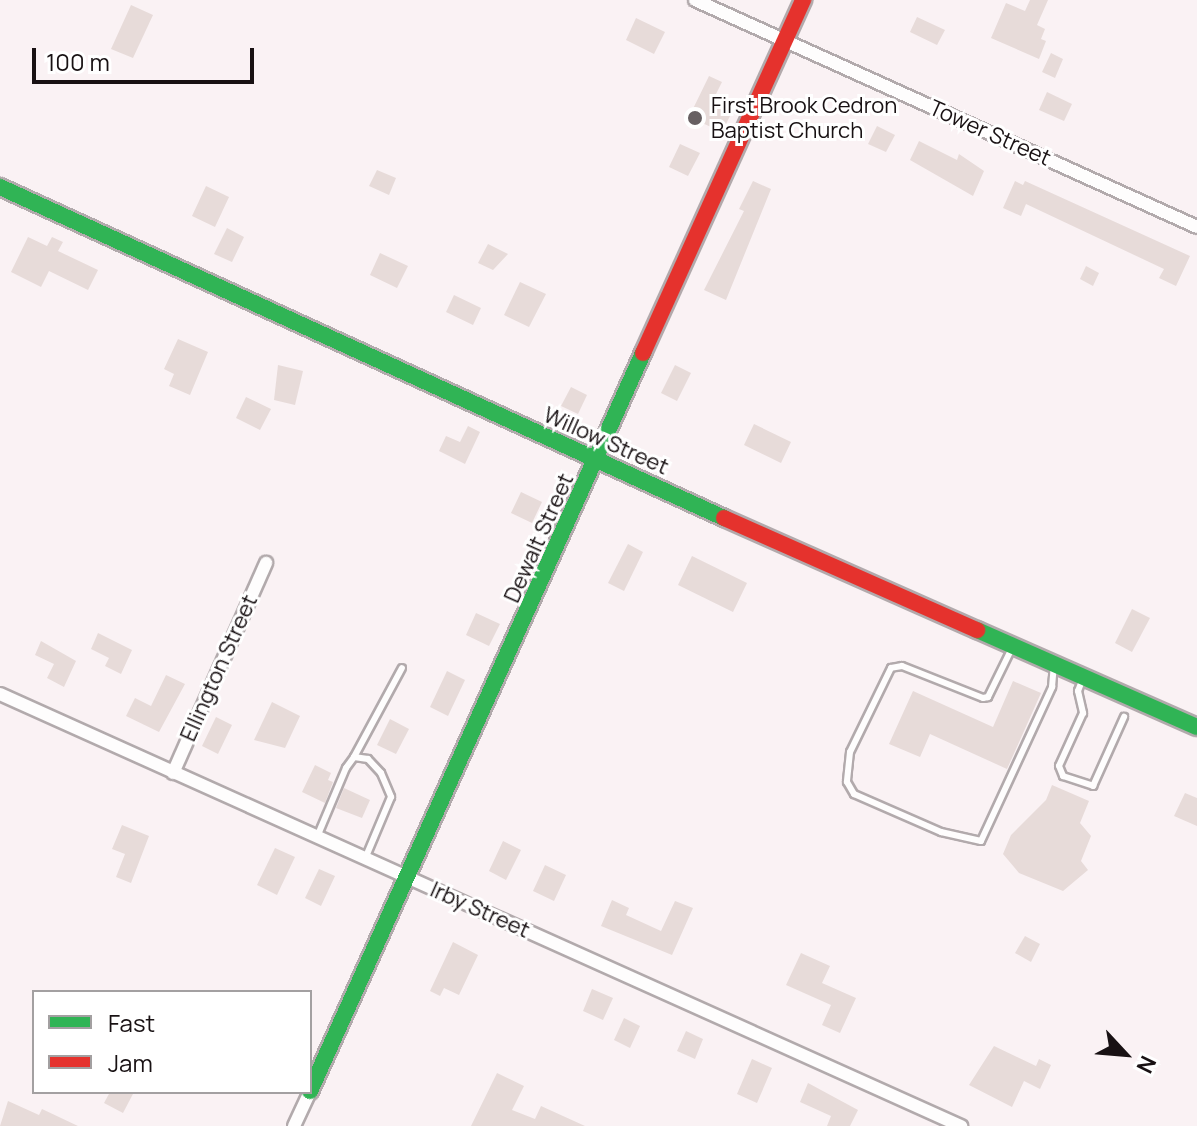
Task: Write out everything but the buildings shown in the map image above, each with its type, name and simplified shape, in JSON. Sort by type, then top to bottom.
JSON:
[{"type":"street","name":"Tower Street","points":[[695,0],[1197,227]]},
{"type":"street","name":"Dewalt Street","points":[[312,1088],[803,0]]},
{"type":"street","name":"Willow Street","points":[[0,187],[597,462],[1055,661],[1197,727]]},
{"type":"street","name":"Ellington Street","points":[[173,773],[266,563]]},
{"type":"street","name":"Irby Street","points":[[0,694],[961,1126]]},
{"type":"street","name":"Dewalt Street","points":[[294,1126],[309,1094]]},
{"type":"lane","points":[[1014,644],[988,697],[983,698],[902,666],[891,668],[850,752],[847,782],[854,794],[941,832],[981,841],[1052,687],[1055,661]]},
{"type":"lane","points":[[317,837],[354,757],[402,668]]},
{"type":"lane","points":[[1084,674],[1078,691],[1083,713],[1059,766],[1063,776],[1093,786],[1124,717]]},
{"type":"lane","points":[[354,757],[375,765],[391,797],[365,859]]},
{"type":"traffic: fast","points":[[0,187],[724,518]]},
{"type":"traffic: fast","points":[[312,1087],[643,353]]},
{"type":"traffic: fast","points":[[977,630],[1197,727]]},
{"type":"traffic: jam","points":[[643,353],[803,0]]},
{"type":"traffic: jam","points":[[724,518],[977,630]]},
{"type":"place","name":"First Brook Cedron Baptist Church","points":[[695,118]]}]
